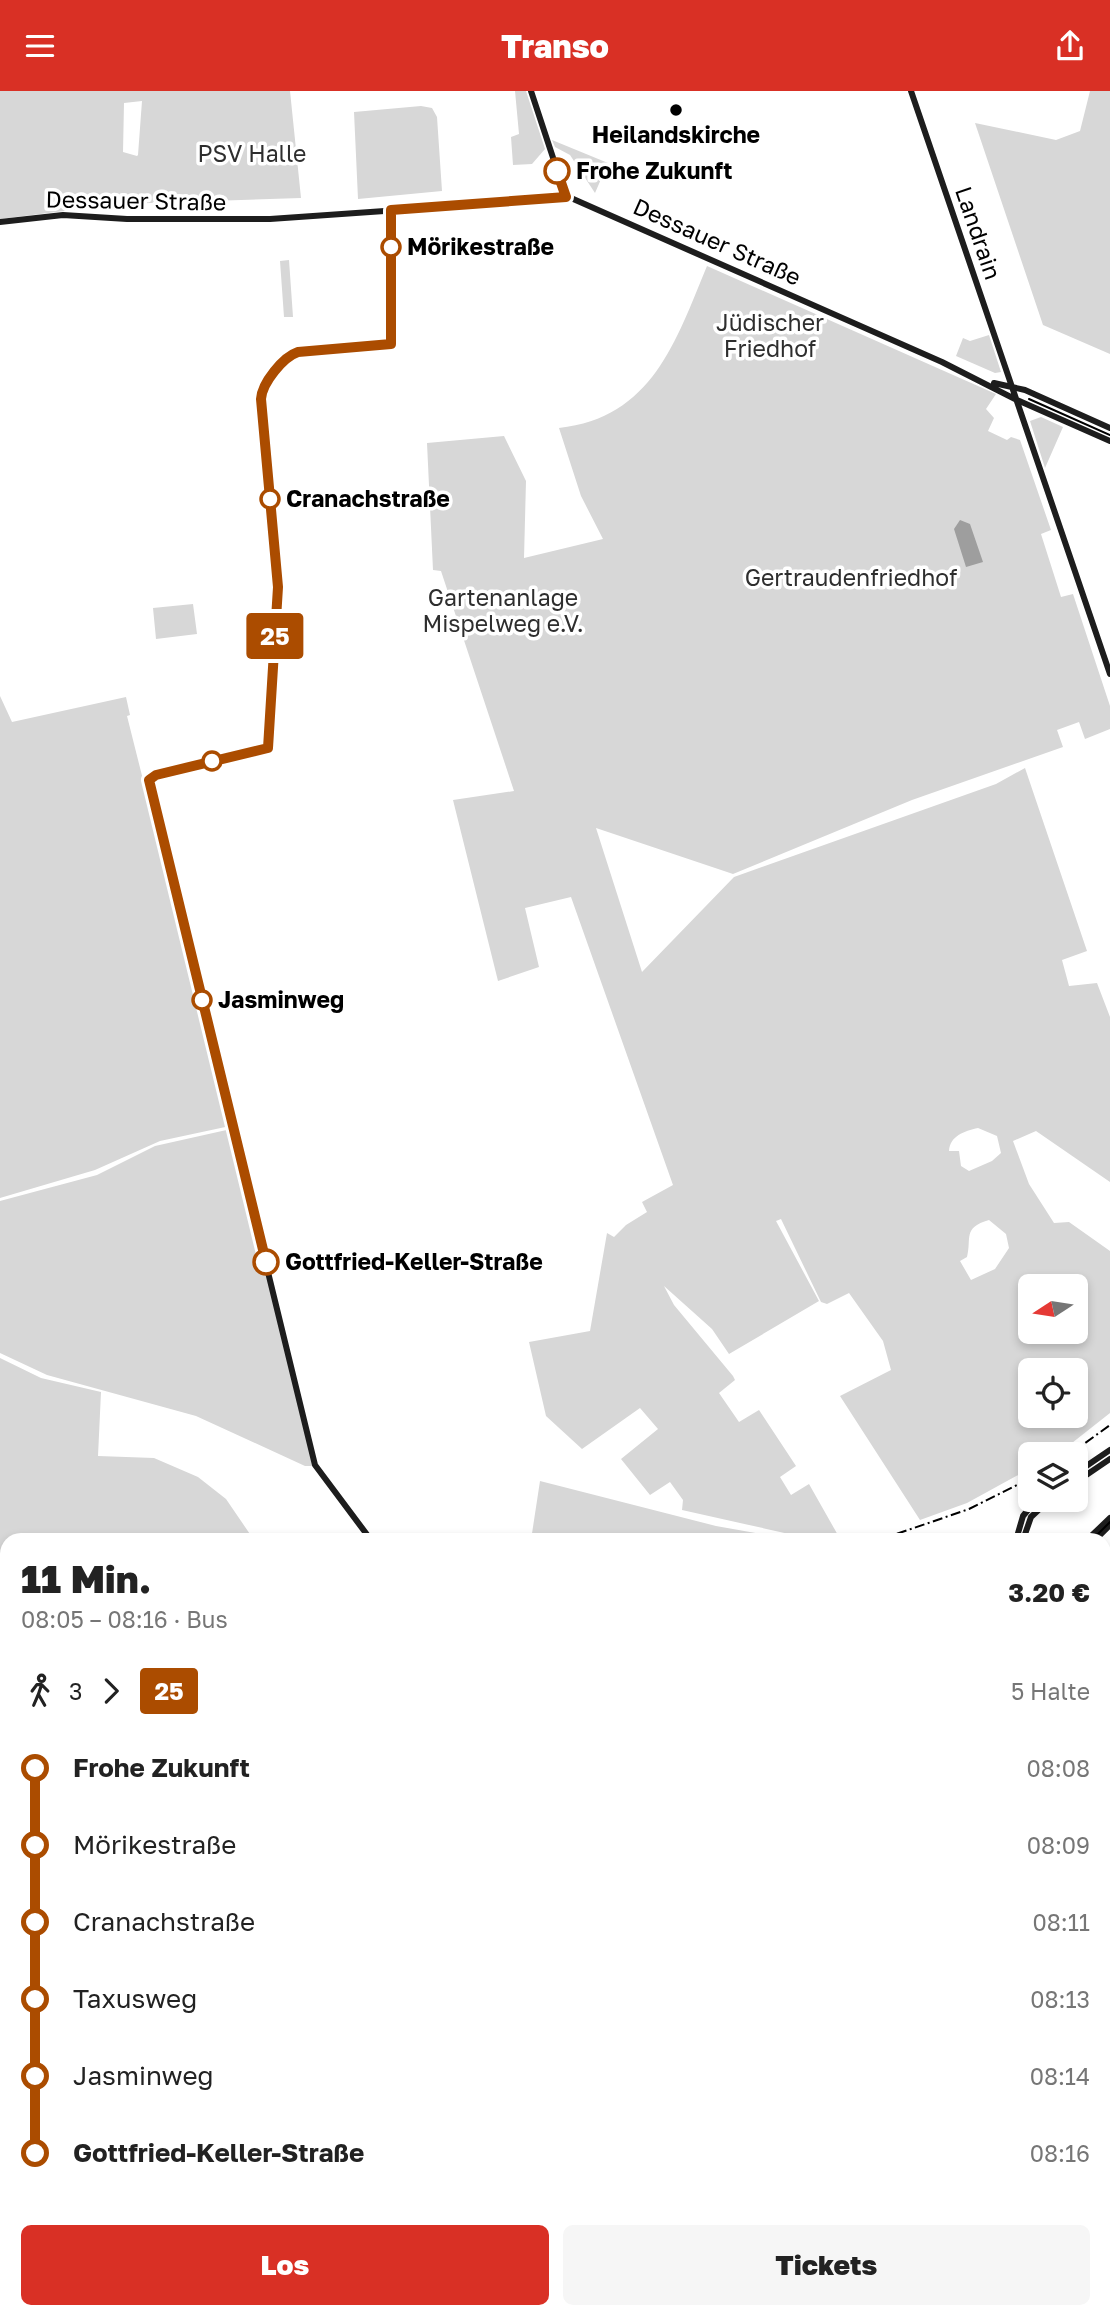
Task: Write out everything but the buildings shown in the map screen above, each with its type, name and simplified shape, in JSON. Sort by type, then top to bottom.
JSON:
[{"type":"street","points":[[531,91],[566,197]]},
{"type":"street","name":"Landrain","points":[[911,91],[1017,400]]},
{"type":"street","name":"Dessauer Straße","points":[[0,222],[87,215],[127,219],[241,220],[566,197],[988,383],[1017,400],[1110,441]]},
{"type":"street","points":[[366,1533],[315,1468],[149,784],[151,777],[268,748],[278,587],[263,389],[291,354],[391,344],[391,210]]},
{"type":"street","name":"Dessauer Straße","points":[[988,383],[1013,386],[1031,392],[1110,428]]},
{"type":"street","points":[[1031,392],[1017,400],[1110,674]]},
{"type":"street","points":[[1088,1465],[1110,1450]]},
{"type":"street","points":[[1088,1474],[1110,1459]]},
{"type":"street","points":[[1018,1533],[1026,1512]]},
{"type":"street","points":[[1025,1533],[1031,1517],[1036,1512]]},
{"type":"street","points":[[1094,1533],[1110,1518]]},
{"type":"green space","name":"PSV Halle","points":[[0,91],[290,91],[301,198],[121,204],[0,219]],"holes":[[[142,101],[138,155],[123,152],[124,103]]]},
{"type":"green space","points":[[515,91],[526,91],[545,149],[532,164],[513,165],[511,137],[519,134]]},
{"type":"green space","points":[[1090,91],[1110,91],[1110,354],[1043,325],[975,123],[1056,140],[1080,131]]},
{"type":"green space","points":[[421,106],[432,108],[437,117],[442,191],[358,199],[354,112]]},
{"type":"green space","points":[[552,140],[608,163],[595,193],[570,155],[555,147]]},
{"type":"green space","points":[[289,260],[293,317],[284,317],[280,261]]},
{"type":"green space","points":[[707,266],[996,394],[986,409],[994,418],[988,431],[1007,440],[1011,437],[1020,440],[1051,530],[1041,534],[1061,597],[1073,594],[1110,706],[1110,729],[1085,739],[1079,722],[1057,730],[1063,747],[912,800],[733,874],[596,828],[642,972],[734,877],[996,784],[1025,768],[1087,951],[1062,960],[1069,986],[1097,983],[1110,1017],[1110,1182],[1036,1131],[1013,1141],[1029,1184],[1054,1223],[1069,1222],[1110,1251],[1110,1413],[1073,1442],[1018,1442],[1018,1475],[967,1503],[920,1520],[840,1396],[891,1370],[883,1341],[849,1293],[827,1304],[821,1302],[781,1219],[776,1221],[819,1301],[729,1354],[712,1329],[664,1286],[674,1305],[733,1376],[735,1380],[719,1393],[739,1422],[759,1410],[796,1466],[780,1477],[791,1495],[809,1484],[837,1533],[785,1533],[682,1510],[683,1500],[670,1482],[650,1495],[621,1459],[658,1429],[640,1408],[582,1449],[546,1416],[529,1342],[590,1331],[607,1233],[614,1237],[626,1225],[647,1212],[642,1202],[673,1185],[571,897],[525,908],[539,967],[498,981],[453,800],[514,791],[441,571],[433,570],[427,443],[504,436],[526,481],[524,558],[603,539],[581,496],[559,428],[591,421],[617,409],[639,392],[671,348]],"holes":[[[978,1128],[997,1136],[1001,1153],[992,1161],[969,1171],[961,1166],[959,1151],[949,1151],[955,1138]],[[989,1220],[1006,1234],[1009,1248],[995,1269],[971,1280],[960,1261],[967,1257],[971,1230]]]},
{"type":"green space","points":[[989,335],[1001,372],[995,373],[956,356],[963,338],[970,341]]},
{"type":"green space","points":[[1041,417],[1063,427],[1045,468],[1030,421]]},
{"type":"green space","points":[[193,604],[197,634],[156,639],[153,608]]},
{"type":"green space","points":[[0,696],[12,722],[126,697],[130,715],[127,716],[230,1126],[160,1141],[95,1170],[0,1198]]},
{"type":"green space","points":[[231,1129],[313,1466],[305,1466],[196,1416],[47,1375],[0,1353],[0,1201],[97,1175],[155,1146]]},
{"type":"green space","points":[[0,1358],[41,1378],[101,1392],[98,1456],[154,1458],[198,1477],[226,1499],[249,1533],[0,1533]]},
{"type":"green space","points":[[540,1481],[716,1526],[756,1533],[532,1533]]},
{"type":"shaded area","points":[[960,520],[970,524],[983,562],[966,567],[954,529]]},
{"type":"tram line","points":[[1029,399],[1110,435]]},
{"type":"tram line","points":[[1099,1533],[1110,1522]]},
{"type":"railway","points":[[1087,1442],[1110,1425]]},
{"type":"railway","points":[[899,1533],[969,1509],[1018,1484]]},
{"type":"bus line","name":"25","points":[[266,1262],[149,780],[156,775],[268,748],[278,587],[261,399],[265,385],[291,354],[391,344],[391,210],[566,197],[557,171]]},
{"type":"place","name":"Heilandskirche","points":[[676,110]]},
{"type":"place","name":"Frohe Zukunft","points":[[557,171]]},
{"type":"place","name":"Mörikestraße","points":[[391,247]]},
{"type":"place","name":"Cranachstraße","points":[[270,499]]},
{"type":"place","name":"Jasminweg","points":[[202,1000]]},
{"type":"place","name":"Gottfried-Keller-Straße","points":[[266,1262]]},
{"type":"park label","name":"Jüdischer Friedhof","points":[[770,336]]},
{"type":"park label","name":"Gertraudenfriedhof","points":[[851,578]]},
{"type":"park label","name":"Gartenanlage Mispelweg e.V.","points":[[503,611]]}]
